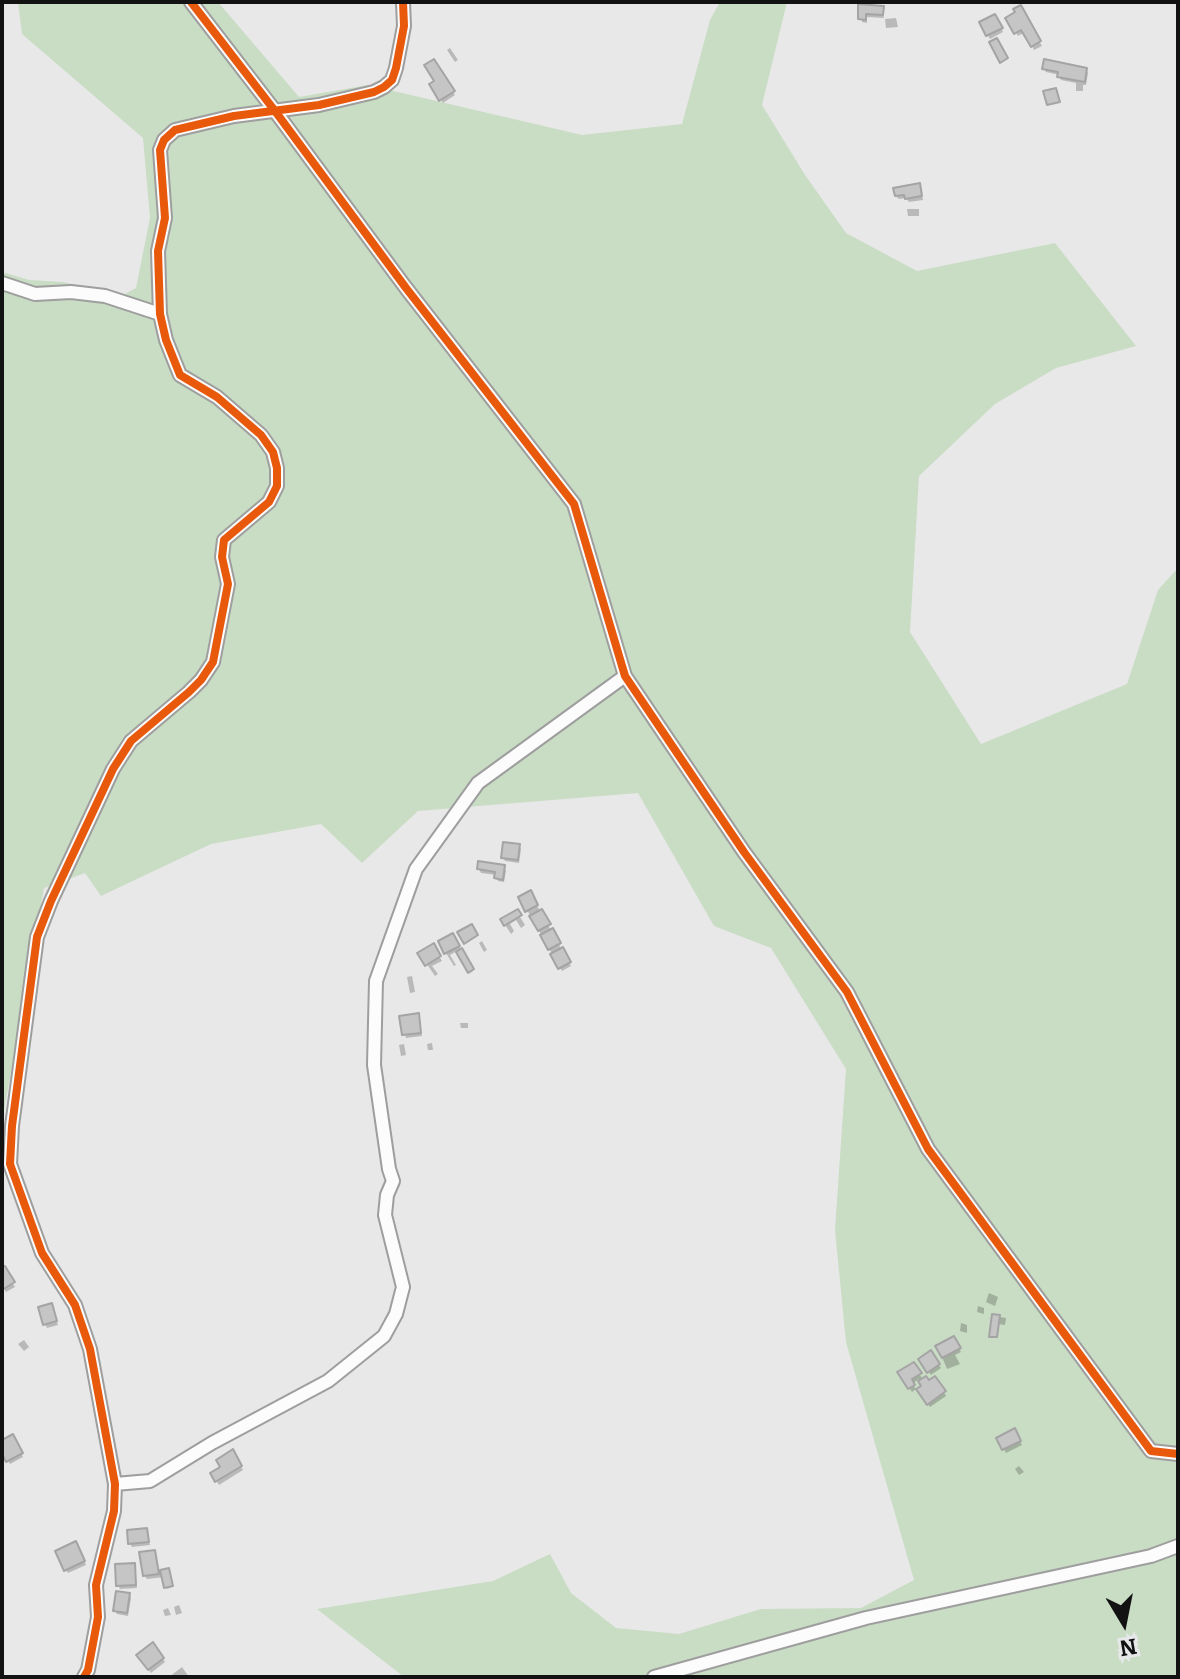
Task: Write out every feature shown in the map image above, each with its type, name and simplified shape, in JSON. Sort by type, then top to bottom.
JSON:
[{"type":"street","points":[[191,2],[406,288],[574,504],[625,676],[744,852],[847,992],[928,1149],[1151,1451],[1178,1454]]},
{"type":"street","points":[[84,1677],[98,1617],[96,1585],[114,1511],[115,1484],[90,1349],[75,1305],[42,1253],[6,1160],[37,937],[113,769],[131,741],[189,692],[213,662],[228,584],[222,557],[224,540],[269,502],[277,486],[273,452],[261,435],[217,397],[180,375],[160,314],[158,251],[165,218],[160,150],[164,140],[175,130],[234,116],[319,105],[374,92],[392,80],[404,26],[403,2]]},
{"type":"street","points":[[2,283],[35,294],[71,292],[105,296],[160,314]]},
{"type":"street","points":[[115,1484],[150,1481],[212,1443],[328,1381],[384,1336],[396,1314],[403,1287],[385,1215],[387,1195],[393,1181],[374,1065],[376,981],[416,869],[478,783],[625,676]]},
{"type":"street","points":[[654,1677],[866,1618],[1151,1556],[1178,1546]]},
{"type":"green space","points":[[18,2],[218,2],[299,97],[368,85],[582,135],[682,124],[710,20],[720,2],[787,2],[762,105],[805,175],[846,233],[917,271],[1055,243],[1136,346],[1056,368],[995,404],[919,476],[910,632],[981,744],[1127,684],[1158,590],[1178,568],[1178,1677],[404,1677],[317,1609],[493,1581],[550,1554],[571,1593],[616,1628],[679,1634],[761,1609],[861,1608],[914,1580],[846,1342],[835,1230],[846,1069],[771,948],[714,926],[638,793],[418,811],[362,863],[321,824],[211,844],[101,896],[85,873],[44,888],[2,1122],[2,272],[29,280],[62,282],[125,294],[136,288],[150,218],[143,138],[22,34]]},
{"type":"building","points":[[858,4],[884,6],[883,15],[866,14],[866,20],[858,19]]},
{"type":"building","points":[[1021,5],[1041,41],[1031,47],[1021,30],[1014,34],[1005,18]]},
{"type":"building","points":[[995,14],[1003,28],[986,36],[979,22]]},
{"type":"building","points":[[997,38],[1008,58],[1000,63],[989,42]]},
{"type":"building","points":[[434,59],[455,91],[439,101],[429,84],[434,81],[424,65]]},
{"type":"building","points":[[1044,59],[1087,68],[1085,82],[1057,77],[1058,72],[1042,69]]},
{"type":"building","points":[[1056,88],[1060,102],[1047,105],[1043,91]]},
{"type":"building","points":[[920,183],[922,196],[905,199],[904,195],[895,196],[893,188]]},
{"type":"building","points":[[503,842],[520,844],[518,860],[501,858]]},
{"type":"building","points":[[478,861],[505,865],[503,880],[494,878],[495,872],[477,869]]},
{"type":"building","points":[[531,890],[538,905],[525,912],[518,897]]},
{"type":"building","points":[[518,909],[522,915],[504,926],[500,919]]},
{"type":"building","points":[[542,909],[551,924],[538,931],[529,916]]},
{"type":"building","points":[[472,924],[478,935],[464,944],[457,932]]},
{"type":"building","points":[[553,928],[561,943],[548,950],[540,935]]},
{"type":"building","points":[[453,933],[460,946],[444,954],[438,941]]},
{"type":"building","points":[[434,943],[441,956],[425,966],[417,953]]},
{"type":"building","points":[[563,947],[571,962],[558,969],[550,954]]},
{"type":"building","points":[[462,948],[474,969],[468,973],[456,952]]},
{"type":"building","points":[[419,1013],[421,1033],[402,1035],[399,1016]]},
{"type":"building","points":[[5,1266],[15,1282],[2,1290],[2,1267]]},
{"type":"building","points":[[52,1303],[57,1321],[43,1325],[38,1307]]},
{"type":"building","points":[[992,1314],[1000,1315],[997,1337],[989,1337]]},
{"type":"building","points":[[954,1336],[961,1348],[942,1358],[935,1346]]},
{"type":"building","points":[[931,1350],[940,1364],[927,1373],[918,1359]]},
{"type":"building","points":[[914,1362],[922,1373],[912,1379],[915,1385],[908,1389],[897,1372]]},
{"type":"building","points":[[926,1376],[929,1380],[935,1376],[946,1391],[927,1405],[916,1389],[921,1386],[918,1381]]},
{"type":"building","points":[[1015,1428],[1021,1441],[1002,1450],[996,1438]]},
{"type":"building","points":[[13,1434],[23,1453],[6,1462],[2,1454],[2,1440]]},
{"type":"building","points":[[233,1449],[242,1466],[215,1482],[210,1473],[220,1467],[216,1460]]},
{"type":"building","points":[[147,1528],[149,1542],[128,1544],[127,1530]]},
{"type":"building","points":[[76,1541],[85,1561],[64,1571],[55,1551]]},
{"type":"building","points":[[155,1550],[159,1574],[143,1576],[139,1552]]},
{"type":"building","points":[[135,1563],[136,1585],[116,1586],[115,1564]]},
{"type":"building","points":[[169,1568],[173,1586],[164,1588],[160,1570]]},
{"type":"building","points":[[116,1591],[130,1593],[127,1613],[113,1611]]},
{"type":"building","points":[[153,1642],[164,1658],[148,1670],[136,1655]]},
{"type":"cycle path","points":[[191,2],[406,288],[574,504],[625,676],[744,852],[847,992],[928,1149],[1151,1451],[1178,1454]]},
{"type":"cycle path","points":[[84,1677],[98,1617],[96,1585],[114,1511],[115,1484],[90,1349],[75,1305],[42,1253],[10,1164],[12,1126],[37,937],[113,769],[131,741],[189,692],[213,662],[228,584],[222,557],[224,540],[269,502],[277,486],[273,452],[261,435],[217,397],[180,375],[166,340],[160,314],[158,251],[165,218],[160,150],[164,140],[175,130],[234,116],[319,105],[384,87],[392,80],[396,68],[404,26],[403,2]]}]
